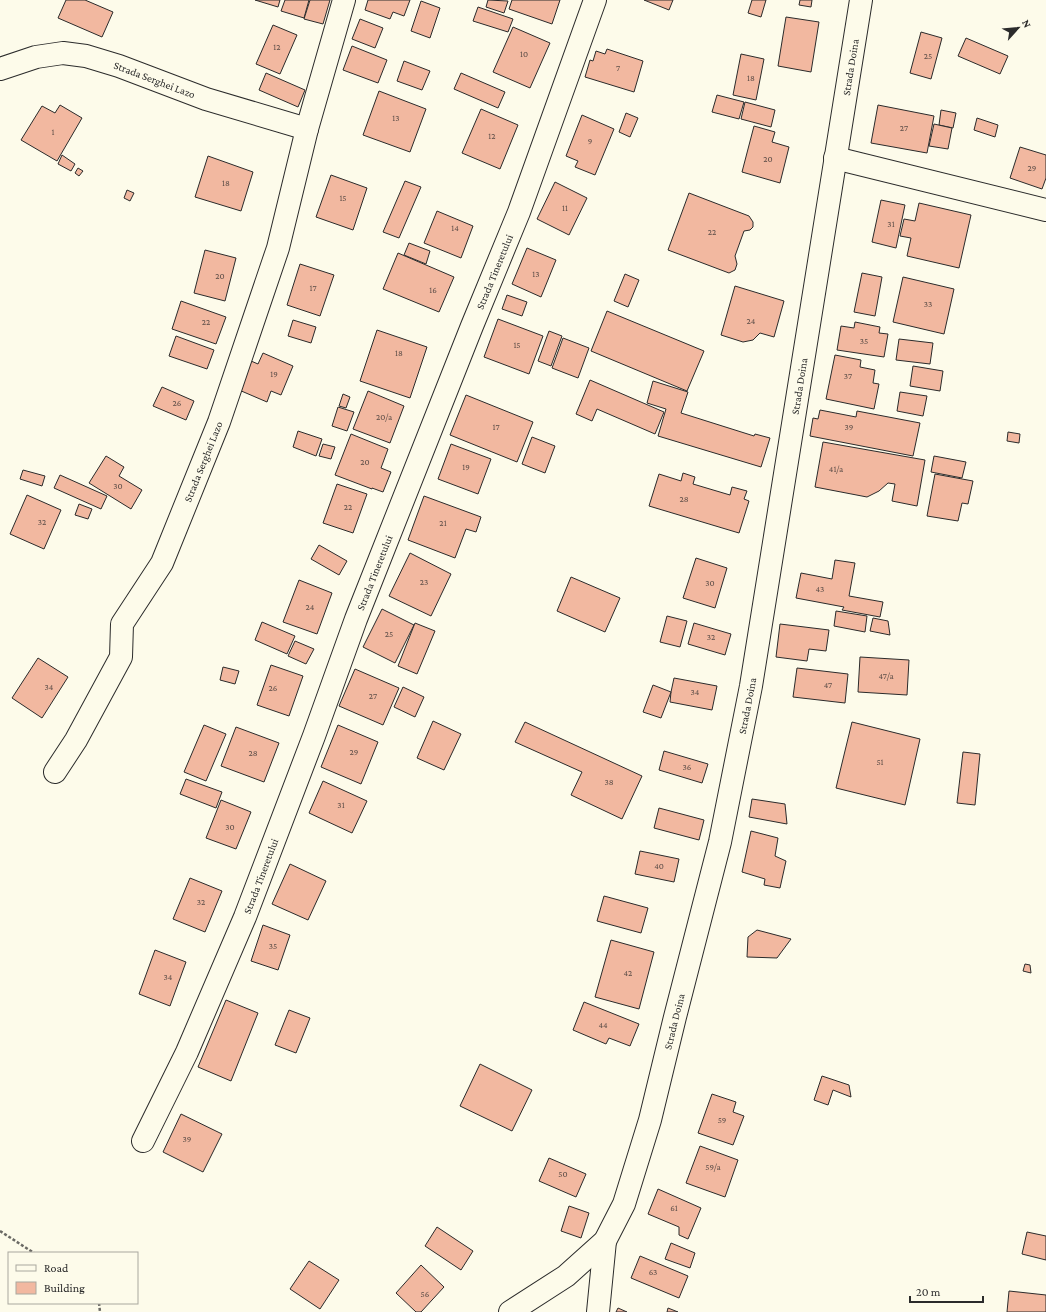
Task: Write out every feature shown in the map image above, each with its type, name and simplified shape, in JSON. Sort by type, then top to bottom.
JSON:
[{"type":"street","name":"Strada Serghei Lazo","points":[[54,772],[76,740],[121,657],[122,624],[162,563],[220,422],[278,248],[307,130],[344,0]]},
{"type":"street","name":"Strada Tineretului","points":[[143,1141],[187,1052],[245,917],[314,736],[356,619],[518,212],[595,0]]},
{"type":"street","name":"Strada Doina","points":[[510,1312],[566,1276],[605,1241],[624,1204],[650,1120],[720,842],[751,686],[861,0]]},
{"type":"street","name":"Strada Serghei Lazo","points":[[0,69],[36,57],[63,53],[86,56],[119,66],[206,99],[307,130]]},
{"type":"street","points":[[835,158],[1046,210]]},
{"type":"street","name":"Strada Doina","points":[[598,1312],[605,1241]]},
{"type":"path","points":[[0,1231],[32,1252]]},
{"type":"building","points":[[66,0],[85,0],[113,12],[102,37],[58,18]]},
{"type":"building","points":[[255,0],[280,0],[278,7]]},
{"type":"building","points":[[285,0],[309,0],[304,18],[281,11]]},
{"type":"building","points":[[310,0],[330,0],[323,24],[304,19]]},
{"type":"building","points":[[368,0],[410,0],[404,16],[393,12],[390,19],[365,10]]},
{"type":"building","points":[[488,0],[508,1],[504,13],[486,7]]},
{"type":"building","points":[[512,0],[560,0],[552,24],[509,9]]},
{"type":"building","points":[[644,0],[673,0],[669,10]]},
{"type":"building","points":[[752,0],[766,0],[761,17],[748,13]]},
{"type":"building","points":[[800,0],[812,0],[811,7],[799,5]]},
{"type":"building","points":[[421,1],[440,8],[430,38],[411,31]]},
{"type":"building","points":[[478,7],[513,19],[508,32],[473,21]]},
{"type":"building","points":[[786,17],[819,22],[811,72],[778,66]]},
{"type":"building","points":[[360,19],[383,28],[375,48],[352,39]]},
{"type":"building","points":[[273,25],[297,35],[280,74],[256,64]]},
{"type":"building","points":[[513,27],[550,43],[530,88],[493,72]]},
{"type":"building","points":[[921,32],[942,38],[931,79],[910,73]]},
{"type":"building","points":[[966,38],[1008,56],[1000,74],[958,56]]},
{"type":"building","points":[[352,46],[387,60],[378,83],[343,70]]},
{"type":"building","points":[[607,49],[643,61],[634,92],[585,77],[590,60],[593,61],[596,51],[605,54]]},
{"type":"building","points":[[741,54],[764,59],[756,100],[733,95]]},
{"type":"building","points":[[404,61],[430,71],[422,90],[397,81]]},
{"type":"building","points":[[266,73],[305,90],[298,107],[259,90]]},
{"type":"building","points":[[461,73],[505,92],[498,108],[454,89]]},
{"type":"building","points":[[379,91],[426,109],[410,152],[363,135]]},
{"type":"building","points":[[717,95],[744,102],[739,119],[712,112]]},
{"type":"building","points":[[745,102],[775,110],[771,127],[741,119]]},
{"type":"building","points":[[60,105],[82,118],[57,161],[21,140],[42,106],[55,113]]},
{"type":"building","points":[[878,105],[934,116],[927,153],[871,143]]},
{"type":"building","points":[[481,109],[518,125],[500,169],[462,153]]},
{"type":"building","points":[[941,110],[956,113],[953,128],[939,125]]},
{"type":"building","points":[[626,113],[638,118],[630,137],[619,132]]},
{"type":"building","points":[[582,115],[614,129],[595,175],[575,167],[578,161],[566,156]]},
{"type":"building","points":[[977,118],[998,125],[995,137],[974,130]]},
{"type":"building","points":[[934,124],[952,128],[948,149],[929,146]]},
{"type":"building","points":[[754,126],[775,132],[772,142],[789,147],[780,183],[742,172]]},
{"type":"building","points":[[1020,147],[1046,155],[1046,178],[1042,189],[1010,178]]},
{"type":"building","points":[[62,155],[75,164],[71,171],[58,164]]},
{"type":"building","points":[[208,156],[253,172],[241,211],[195,197]]},
{"type":"building","points":[[78,168],[83,171],[79,176],[75,173]]},
{"type":"building","points":[[331,175],[367,188],[353,230],[316,217]]},
{"type":"building","points":[[405,181],[421,187],[399,238],[383,232]]},
{"type":"building","points":[[555,182],[587,198],[569,235],[537,219]]},
{"type":"building","points":[[127,190],[134,193],[130,201],[124,198]]},
{"type":"building","points":[[689,193],[749,216],[753,222],[753,227],[750,230],[744,231],[735,256],[737,264],[735,270],[729,273],[668,250]]},
{"type":"building","points":[[881,200],[905,205],[896,248],[872,242]]},
{"type":"building","points":[[919,203],[971,215],[959,268],[907,256],[911,238],[900,236],[904,219],[915,221]]},
{"type":"building","points":[[437,211],[473,226],[461,258],[424,243]]},
{"type":"building","points":[[409,243],[430,251],[426,264],[404,255]]},
{"type":"building","points":[[527,248],[556,260],[541,297],[512,284]]},
{"type":"building","points":[[205,250],[236,258],[225,301],[194,293]]},
{"type":"building","points":[[398,253],[454,277],[439,312],[383,289]]},
{"type":"building","points":[[300,264],[334,275],[320,316],[287,305]]},
{"type":"building","points":[[862,273],[882,277],[875,316],[854,312]]},
{"type":"building","points":[[625,274],[639,280],[628,307],[614,301]]},
{"type":"building","points":[[903,277],[954,289],[944,334],[893,322]]},
{"type":"building","points":[[735,286],[784,301],[774,337],[760,333],[753,340],[743,342],[721,335]]},
{"type":"building","points":[[507,295],[527,302],[522,316],[502,309]]},
{"type":"building","points":[[181,301],[226,317],[216,344],[172,329]]},
{"type":"building","points":[[607,311],[704,351],[687,391],[591,351]]},
{"type":"building","points":[[498,319],[543,336],[529,374],[484,357]]},
{"type":"building","points":[[293,320],[316,327],[311,343],[288,336]]},
{"type":"building","points":[[855,322],[880,327],[879,333],[888,334],[884,357],[837,350],[841,326],[854,328]]},
{"type":"building","points":[[377,330],[427,347],[410,398],[360,381]]},
{"type":"building","points":[[549,331],[562,336],[551,366],[538,361]]},
{"type":"building","points":[[176,336],[214,350],[207,369],[169,356]]},
{"type":"building","points":[[563,338],[589,348],[578,378],[552,368]]},
{"type":"building","points":[[899,339],[933,343],[930,364],[896,360]]},
{"type":"building","points":[[263,353],[293,366],[281,395],[271,391],[267,402],[239,390],[251,361],[258,364]]},
{"type":"building","points":[[835,355],[861,360],[860,367],[875,370],[873,383],[879,384],[874,409],[826,399]]},
{"type":"building","points":[[913,366],[943,371],[940,391],[910,386]]},
{"type":"building","points":[[590,380],[664,412],[655,434],[597,409],[592,421],[576,414]]},
{"type":"building","points":[[653,381],[688,392],[681,413],[754,436],[755,434],[770,438],[761,467],[658,436],[666,409],[647,403]]},
{"type":"building","points":[[162,387],[194,401],[186,420],[153,406]]},
{"type":"building","points":[[368,391],[404,406],[390,443],[353,429]]},
{"type":"building","points":[[900,392],[927,396],[923,416],[897,411]]},
{"type":"building","points":[[343,394],[350,397],[346,408],[339,406]]},
{"type":"building","points":[[466,395],[533,422],[517,462],[450,435]]},
{"type":"building","points":[[338,407],[354,412],[347,431],[332,426]]},
{"type":"building","points":[[820,410],[856,417],[857,411],[920,423],[913,456],[810,436],[813,418],[818,419]]},
{"type":"building","points":[[298,431],[322,439],[316,456],[293,447]]},
{"type":"building","points":[[1008,432],[1020,434],[1019,443],[1007,441]]},
{"type":"building","points":[[351,434],[388,449],[381,468],[391,472],[383,492],[335,475]]},
{"type":"building","points":[[532,437],[555,446],[545,473],[522,464]]},
{"type":"building","points":[[823,442],[925,460],[917,506],[892,501],[895,484],[888,483],[879,491],[867,497],[815,487]]},
{"type":"building","points":[[323,444],[335,447],[331,459],[319,456]]},
{"type":"building","points":[[451,444],[491,459],[478,494],[438,479]]},
{"type":"building","points":[[106,456],[124,467],[119,476],[142,490],[131,509],[89,483]]},
{"type":"building","points":[[934,456],[966,462],[962,478],[931,472]]},
{"type":"building","points":[[23,470],[45,476],[42,486],[20,479]]},
{"type":"building","points":[[683,473],[695,477],[693,484],[730,495],[732,487],[747,491],[744,499],[749,501],[739,533],[649,506],[659,474],[681,481]]},
{"type":"building","points":[[935,474],[973,481],[968,504],[962,503],[958,521],[927,516]]},
{"type":"building","points":[[60,475],[107,496],[101,509],[54,488]]},
{"type":"building","points":[[337,484],[367,494],[353,533],[323,523]]},
{"type":"building","points":[[27,495],[61,510],[44,549],[10,534]]},
{"type":"building","points":[[424,496],[481,517],[476,532],[466,529],[455,558],[408,540]]},
{"type":"building","points":[[79,504],[92,509],[88,519],[75,515]]},
{"type":"building","points":[[319,545],[347,561],[339,575],[311,559]]},
{"type":"building","points":[[410,553],[451,574],[431,616],[389,596]]},
{"type":"building","points":[[696,558],[727,568],[715,608],[683,598]]},
{"type":"building","points":[[835,560],[855,563],[849,596],[883,602],[880,617],[842,610],[844,607],[796,598],[801,573],[832,579]]},
{"type":"building","points":[[571,577],[620,598],[605,632],[557,611]]},
{"type":"building","points":[[299,580],[332,593],[317,634],[283,622]]},
{"type":"building","points":[[382,609],[414,625],[395,663],[363,647]]},
{"type":"building","points":[[836,611],[867,616],[865,632],[834,626]]},
{"type":"building","points":[[667,616],[687,621],[680,647],[660,642]]},
{"type":"building","points":[[873,618],[888,621],[890,635],[870,631]]},
{"type":"building","points":[[262,622],[295,636],[287,654],[255,640]]},
{"type":"building","points":[[415,623],[435,631],[417,674],[398,666]]},
{"type":"building","points":[[694,623],[731,634],[725,655],[688,644]]},
{"type":"building","points":[[780,624],[829,630],[826,651],[809,649],[807,661],[776,657]]},
{"type":"building","points":[[295,641],[314,649],[306,664],[288,656]]},
{"type":"building","points":[[860,657],[909,660],[907,695],[858,692]]},
{"type":"building","points":[[38,658],[68,677],[42,718],[12,698]]},
{"type":"building","points":[[271,665],[303,676],[289,716],[257,705]]},
{"type":"building","points":[[223,667],[239,671],[235,684],[220,680]]},
{"type":"building","points":[[797,668],[848,674],[845,703],[793,697]]},
{"type":"building","points":[[355,669],[399,688],[383,725],[339,706]]},
{"type":"building","points":[[674,678],[717,686],[712,710],[670,702]]},
{"type":"building","points":[[653,685],[671,692],[661,718],[643,712]]},
{"type":"building","points":[[403,687],[424,697],[415,717],[394,707]]},
{"type":"building","points":[[433,721],[461,734],[444,770],[417,758]]},
{"type":"building","points":[[525,722],[642,776],[622,819],[571,795],[582,772],[515,742]]},
{"type":"building","points":[[852,722],[920,739],[905,805],[836,788]]},
{"type":"building","points":[[204,725],[226,734],[206,781],[184,772]]},
{"type":"building","points":[[338,725],[378,742],[361,784],[321,767]]},
{"type":"building","points":[[236,727],[279,743],[264,782],[221,766]]},
{"type":"building","points":[[664,751],[708,764],[702,783],[659,770]]},
{"type":"building","points":[[963,752],[980,754],[975,805],[957,803]]},
{"type":"building","points":[[186,779],[222,792],[216,808],[180,794]]},
{"type":"building","points":[[323,781],[367,801],[352,833],[309,813]]},
{"type":"building","points":[[752,799],[785,804],[787,824],[749,817]]},
{"type":"building","points":[[221,800],[251,812],[236,849],[206,838]]},
{"type":"building","points":[[659,808],[704,820],[699,840],[654,828]]},
{"type":"building","points":[[751,831],[778,838],[775,856],[786,861],[780,888],[764,885],[765,879],[742,872]]},
{"type":"building","points":[[640,851],[679,859],[674,882],[635,874]]},
{"type":"building","points":[[290,864],[326,881],[308,920],[272,904]]},
{"type":"building","points":[[190,878],[222,891],[205,932],[173,919]]},
{"type":"building","points":[[604,896],[648,908],[641,933],[597,921]]},
{"type":"building","points":[[263,925],[290,935],[278,970],[251,961]]},
{"type":"building","points":[[757,930],[791,939],[777,958],[747,957],[748,937]]},
{"type":"building","points":[[611,940],[654,952],[639,1009],[595,997]]},
{"type":"building","points":[[155,950],[186,962],[170,1006],[139,994]]},
{"type":"building","points":[[1025,964],[1030,965],[1031,973],[1023,971]]},
{"type":"building","points":[[226,1000],[258,1013],[231,1081],[198,1067]]},
{"type":"building","points":[[584,1002],[639,1024],[630,1046],[609,1038],[606,1044],[573,1030]]},
{"type":"building","points":[[289,1010],[310,1018],[296,1053],[275,1045]]},
{"type":"building","points":[[480,1064],[532,1090],[512,1131],[460,1106]]},
{"type":"building","points":[[822,1076],[849,1085],[851,1097],[833,1090],[828,1105],[814,1100]]},
{"type":"building","points":[[712,1094],[736,1102],[733,1112],[744,1116],[733,1145],[698,1133]]},
{"type":"building","points":[[181,1114],[222,1134],[203,1172],[163,1152]]},
{"type":"building","points":[[700,1146],[738,1160],[725,1197],[686,1183]]},
{"type":"building","points":[[549,1158],[586,1174],[576,1197],[539,1181]]},
{"type":"building","points":[[658,1189],[701,1208],[688,1239],[679,1235],[679,1227],[648,1214]]},
{"type":"building","points":[[569,1206],[589,1213],[581,1238],[561,1231]]},
{"type":"building","points":[[437,1227],[473,1251],[461,1270],[425,1246]]},
{"type":"building","points":[[1027,1232],[1046,1236],[1046,1260],[1022,1254]]},
{"type":"building","points":[[671,1243],[695,1253],[690,1268],[665,1259]]},
{"type":"building","points":[[640,1256],[688,1276],[679,1298],[631,1278]]},
{"type":"building","points":[[309,1261],[339,1280],[320,1309],[290,1289]]},
{"type":"building","points":[[421,1265],[444,1287],[421,1312],[416,1312],[396,1293]]},
{"type":"building","points":[[1009,1291],[1046,1295],[1046,1312],[1007,1312]]},
{"type":"building","points":[[618,1308],[627,1312],[616,1312]]},
{"type":"building","points":[[668,1308],[678,1312],[667,1312]]}]
